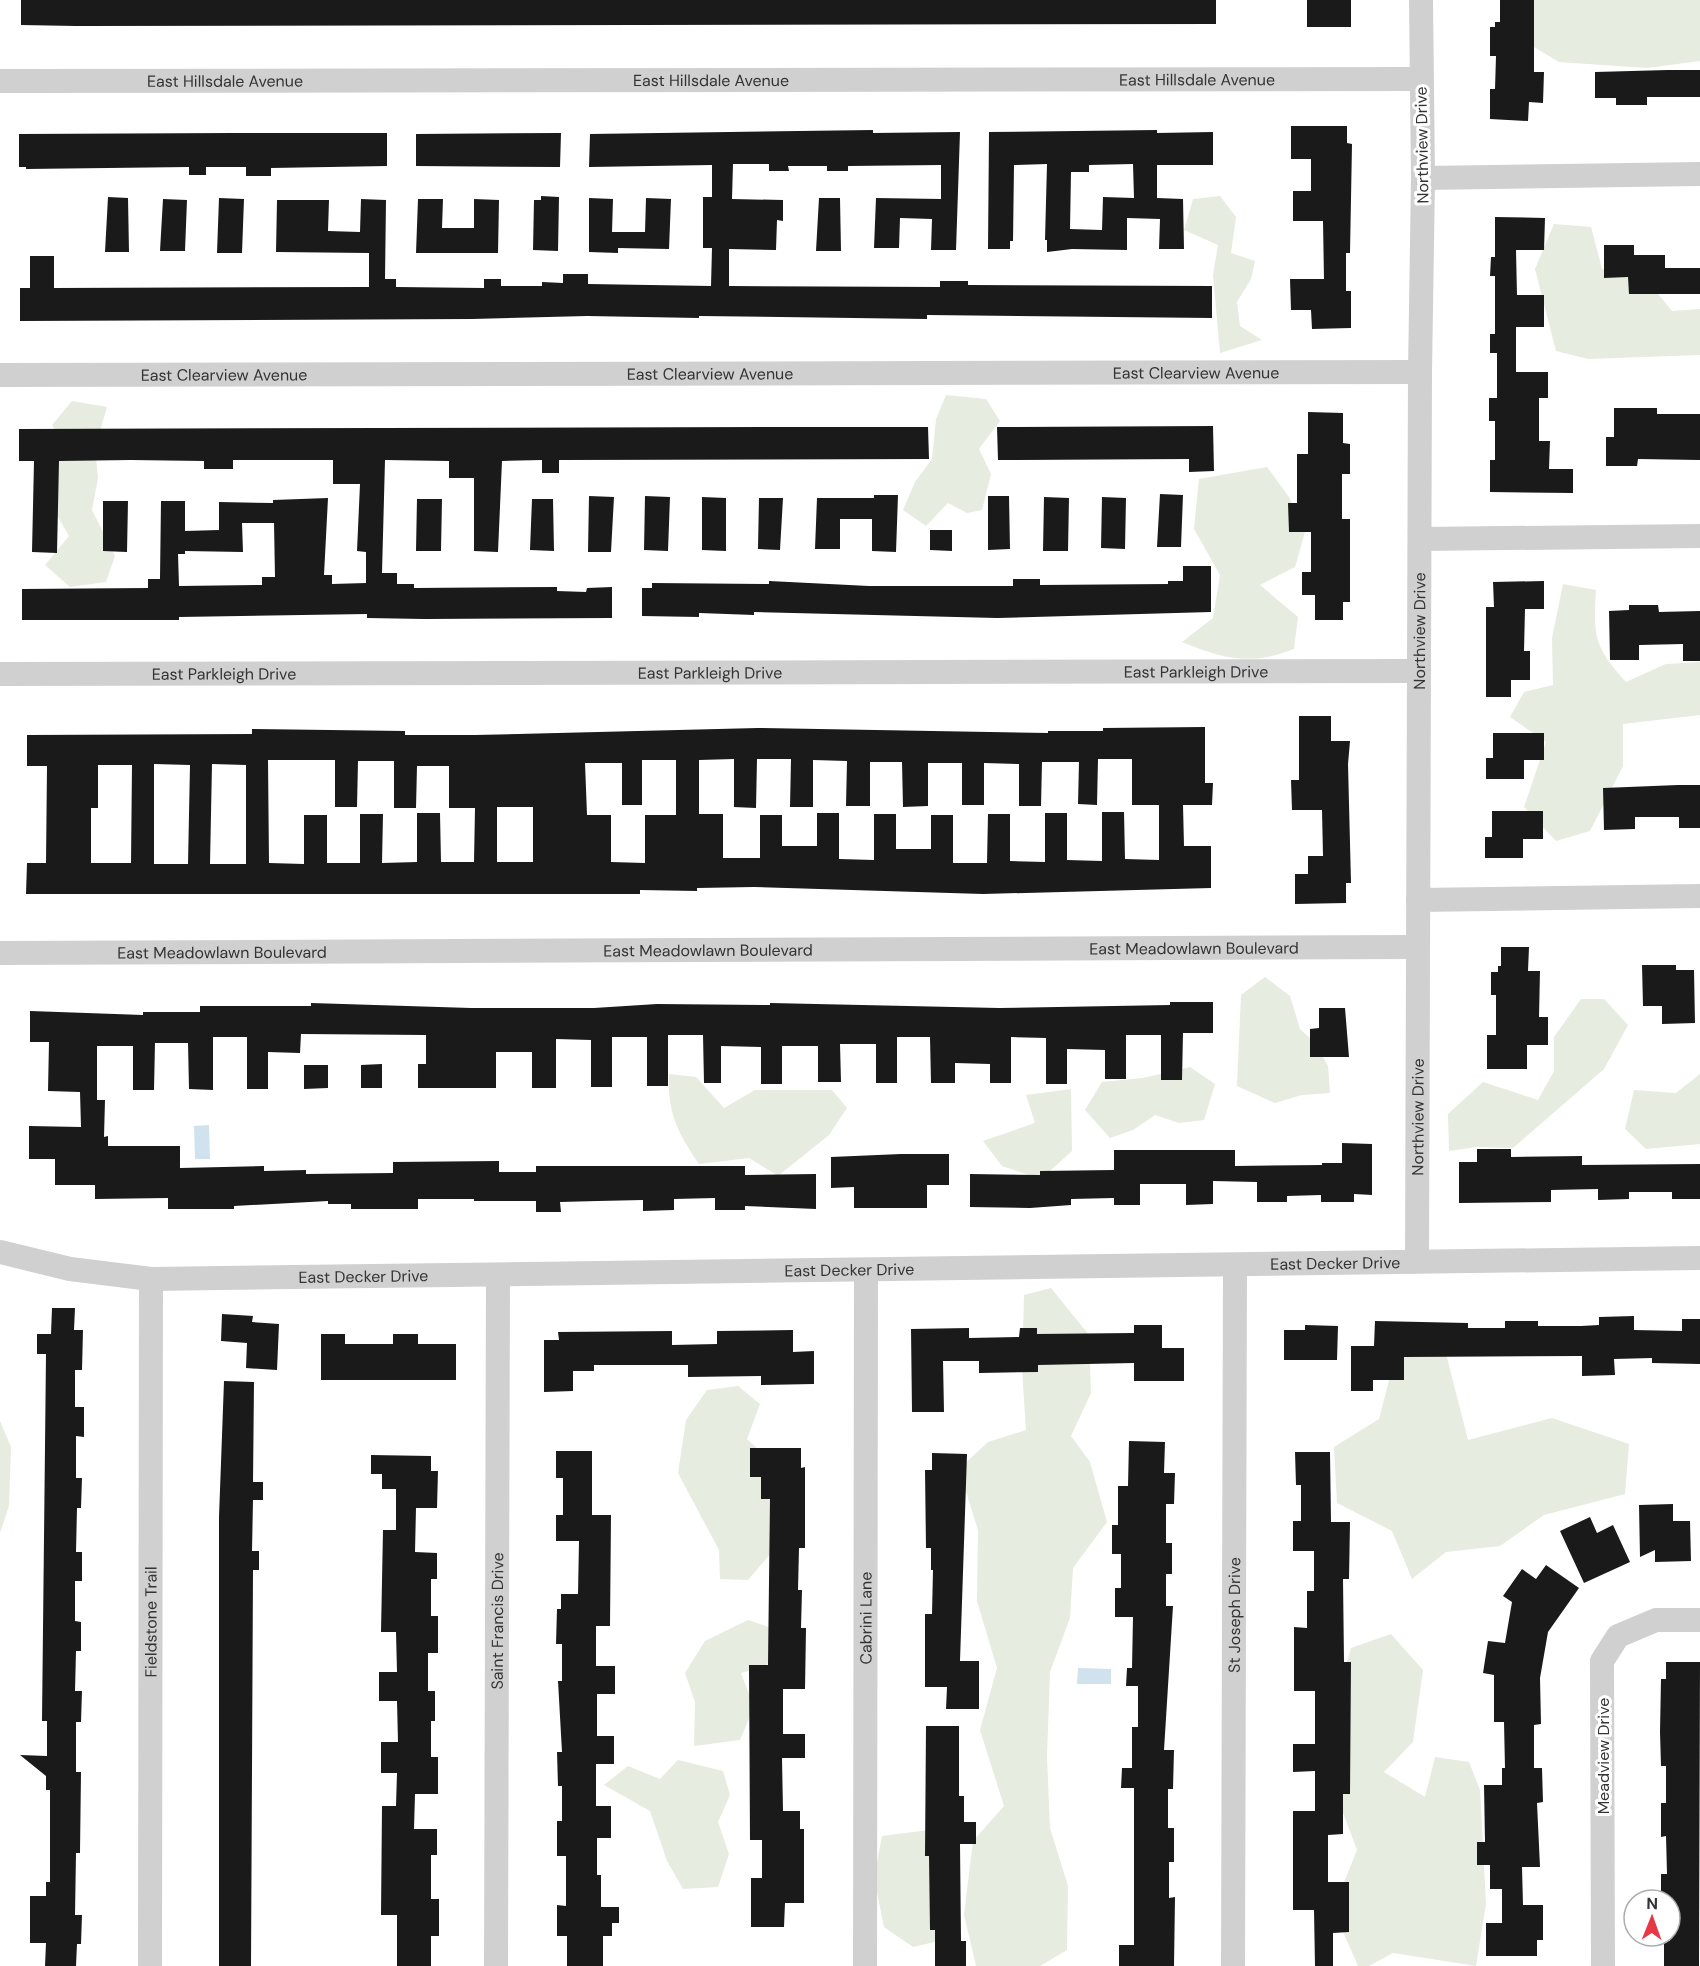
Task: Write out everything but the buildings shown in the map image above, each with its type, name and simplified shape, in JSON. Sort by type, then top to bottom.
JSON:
[{"type":"street","name":"Northview Drive","points":[[1417,1261],[1420,372],[1423,178],[1421,0]]},
{"type":"street","name":"East Hillsdale Avenue","points":[[0,81],[1421,79]]},
{"type":"street","points":[[1423,178],[1700,174]]},
{"type":"street","name":"East Clearview Avenue","points":[[0,375],[1420,372]]},
{"type":"street","points":[[1421,539],[1700,536]]},
{"type":"street","name":"East Parkleigh Drive","points":[[0,674],[1419,671]]},
{"type":"street","points":[[1418,900],[1700,896]]},
{"type":"street","name":"East Meadowlawn Boulevard","points":[[0,953],[1417,947]]},
{"type":"street","name":"East Decker Drive","points":[[0,1252],[70,1269],[151,1279],[1700,1258]]},
{"type":"street","name":"St Joseph Drive","points":[[1233,1966],[1235,1265]]},
{"type":"street","name":"Cabrini Lane","points":[[865,1966],[866,1271]]},
{"type":"street","name":"Saint Francis Drive","points":[[496,1966],[498,1275]]},
{"type":"street","name":"Fieldstone Trail","points":[[150,1966],[151,1279]]},
{"type":"street","name":"Meadview Drive","points":[[1603,1966],[1602,1660],[1618,1636],[1656,1620],[1700,1620]]},
{"type":"shaded area","points":[[1525,0],[1700,0],[1700,61],[1647,68],[1559,62],[1514,35]]},
{"type":"shaded area","points":[[1220,196],[1236,217],[1231,253],[1255,261],[1251,279],[1237,302],[1240,326],[1262,340],[1220,353],[1213,275],[1218,245],[1184,230],[1193,199]]},
{"type":"shaded area","points":[[1554,224],[1591,227],[1602,269],[1637,268],[1672,311],[1700,309],[1700,355],[1588,359],[1556,351],[1535,269]]},
{"type":"shaded area","points":[[946,395],[986,399],[1000,421],[979,449],[991,474],[982,510],[967,513],[948,503],[926,526],[903,510],[915,482],[932,459],[936,419]]},
{"type":"shaded area","points":[[72,401],[107,407],[95,448],[98,478],[92,510],[115,556],[106,582],[70,587],[45,565],[69,536],[36,479],[68,451],[52,425]]},
{"type":"shaded area","points":[[1267,467],[1289,497],[1305,532],[1295,567],[1260,585],[1298,617],[1294,649],[1250,659],[1211,653],[1182,642],[1213,618],[1220,575],[1194,529],[1199,479]]},
{"type":"shaded area","points":[[1563,584],[1596,590],[1595,619],[1598,640],[1607,659],[1626,682],[1666,664],[1700,662],[1700,715],[1623,724],[1623,766],[1590,831],[1556,841],[1524,807],[1546,742],[1510,717],[1524,692],[1553,685],[1552,638]]},
{"type":"shaded area","points":[[1265,977],[1290,996],[1300,1029],[1316,1044],[1328,1066],[1330,1093],[1302,1095],[1275,1103],[1237,1086],[1241,995]]},
{"type":"shaded area","points":[[1581,999],[1604,999],[1628,1025],[1604,1069],[1513,1148],[1477,1147],[1449,1151],[1448,1114],[1483,1082],[1538,1100],[1554,1071],[1554,1037]]},
{"type":"shaded area","points":[[1190,1067],[1215,1084],[1204,1120],[1179,1123],[1155,1115],[1133,1130],[1110,1138],[1085,1110],[1102,1082],[1143,1078]]},
{"type":"shaded area","points":[[669,1074],[696,1077],[724,1108],[755,1090],[832,1090],[847,1108],[829,1135],[778,1176],[749,1158],[699,1164],[675,1122],[670,1100]]},
{"type":"shaded area","points":[[1700,1074],[1700,1144],[1646,1149],[1625,1129],[1634,1090],[1676,1093]]},
{"type":"shaded area","points":[[1071,1089],[1072,1151],[1041,1179],[1002,1166],[983,1141],[1035,1123],[1026,1095]]},
{"type":"shaded area","points":[[1051,1288],[1089,1335],[1091,1393],[1071,1436],[1090,1462],[1107,1522],[1073,1568],[1070,1618],[1050,1672],[1047,1757],[1050,1828],[1068,1886],[1067,1950],[1040,1966],[976,1966],[964,1915],[973,1841],[1004,1806],[980,1730],[997,1668],[977,1601],[978,1530],[959,1469],[988,1442],[1026,1430],[1022,1369],[1024,1295]]},
{"type":"shaded area","points":[[1401,1334],[1443,1342],[1468,1440],[1552,1418],[1629,1444],[1625,1494],[1544,1515],[1500,1546],[1446,1552],[1412,1579],[1392,1531],[1337,1503],[1334,1447],[1379,1419]]},
{"type":"shaded area","points":[[738,1386],[760,1404],[747,1439],[775,1465],[778,1545],[748,1580],[720,1579],[719,1550],[678,1473],[686,1420],[707,1390]]},
{"type":"shaded area","points":[[0,1421],[11,1447],[9,1506],[0,1533]]},
{"type":"shaded area","points":[[748,1620],[780,1631],[767,1665],[741,1673],[754,1707],[740,1740],[694,1746],[695,1702],[685,1673],[705,1641]]},
{"type":"shaded area","points":[[1391,1634],[1423,1670],[1413,1742],[1384,1772],[1425,1797],[1435,1757],[1469,1762],[1480,1790],[1486,1904],[1476,1966],[1393,1953],[1369,1966],[1358,1966],[1330,1902],[1343,1885],[1357,1850],[1340,1805],[1333,1712],[1351,1648]]},
{"type":"shaded area","points":[[678,1760],[723,1771],[730,1795],[718,1822],[729,1854],[718,1887],[683,1889],[667,1861],[650,1811],[604,1785],[628,1766],[660,1779]]},
{"type":"shaded area","points":[[929,1830],[943,1940],[913,1947],[884,1927],[874,1877],[882,1836]]},
{"type":"water","points":[[209,1125],[210,1159],[195,1159],[194,1126]]},
{"type":"water","points":[[1078,1668],[1111,1669],[1111,1684],[1077,1684]]}]
